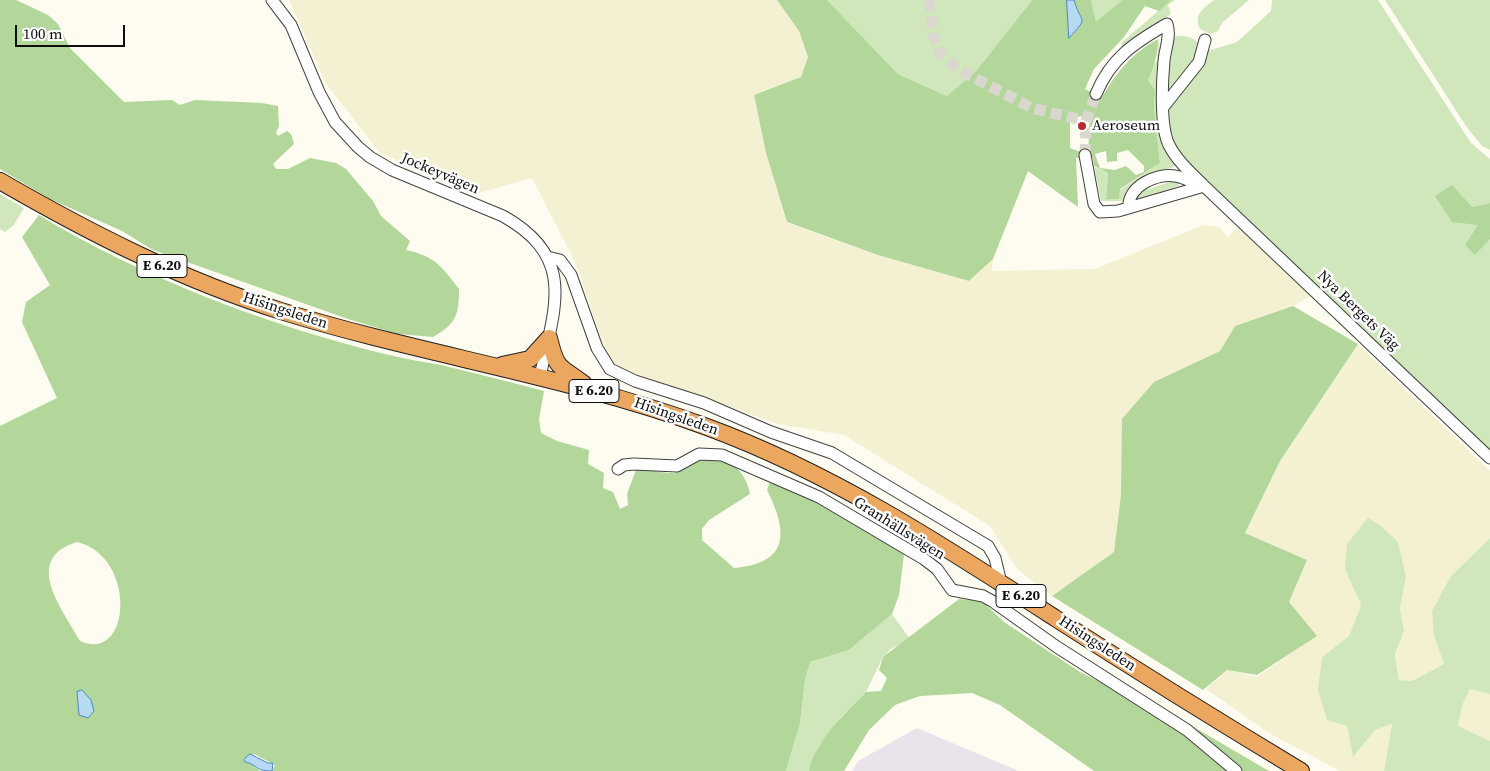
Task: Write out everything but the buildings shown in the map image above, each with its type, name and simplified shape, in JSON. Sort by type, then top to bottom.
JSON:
[{"type":"highway","name":"Hisingsleden","points":[[0,181],[103,238],[185,276],[246,299],[358,334],[496,366],[594,392],[707,427],[792,462],[894,517],[1301,771]]},
{"type":"highway","name":"E 6.20","points":[[496,366],[530,358],[548,338]]},
{"type":"highway","name":"E 6.20","points":[[548,338],[554,360],[559,367],[594,392]]},
{"type":"street","name":"Jockeyvägen","points":[[272,0],[291,24],[319,92],[335,122],[358,147],[370,157],[392,170],[503,216],[519,225],[536,240],[547,257],[556,281],[556,293],[540,377]]},
{"type":"street","name":"Nya Bergets Väg","points":[[1096,94],[1104,74],[1123,53],[1167,24],[1169,36],[1164,64],[1164,106],[1166,136],[1175,155],[1204,186],[1490,458]]},
{"type":"street","points":[[1164,106],[1199,62],[1205,40]]},
{"type":"street","points":[[1086,155],[1097,210],[1108,212],[1129,208],[1204,186]]},
{"type":"street","points":[[1129,208],[1132,194],[1138,186],[1169,176],[1183,178],[1204,186]]},
{"type":"street","points":[[547,257],[560,260],[572,275],[596,348],[610,369],[635,381],[704,403],[744,422],[839,457],[988,546],[995,558],[1001,583]]},
{"type":"street","name":"Granhällsvägen","points":[[618,469],[624,465],[634,464],[677,466],[699,454],[714,454],[801,488],[924,559],[938,569],[948,585],[957,592],[973,593],[992,601],[1057,647],[1187,730],[1236,771]]},
{"type":"shaded area","points":[[289,0],[777,0],[799,31],[808,57],[801,77],[754,95],[766,153],[787,223],[878,255],[969,281],[993,259],[992,271],[1095,269],[1204,225],[1219,227],[1228,237],[1241,224],[1313,295],[1293,306],[1235,326],[1220,351],[1154,382],[1121,495],[1114,552],[1052,596],[1017,569],[990,526],[844,435],[778,424],[611,365],[575,262],[532,178],[472,195],[379,152],[325,82]]},
{"type":"shaded area","points":[[1358,344],[1490,471],[1490,538],[1451,576],[1434,636],[1444,664],[1412,681],[1399,680],[1395,654],[1404,631],[1400,608],[1406,577],[1345,569],[1361,605],[1349,636],[1322,657],[1327,720],[1347,726],[1353,756],[1375,730],[1392,724],[1384,771],[1340,771],[1269,733],[1206,689],[1228,670],[1257,677],[1316,636],[1289,602],[1307,560],[1245,533],[1280,461]]},
{"type":"shaded area","points":[[1470,689],[1490,694],[1490,741],[1458,727],[1462,706]]},
{"type":"shaded area","points":[[917,728],[1019,771],[852,771],[858,761]]},
{"type":"green space","points":[[0,0],[16,0],[48,15],[58,24],[70,48],[124,102],[172,100],[180,105],[195,100],[262,103],[278,106],[279,126],[276,133],[278,136],[287,131],[291,134],[294,144],[273,164],[276,169],[288,169],[310,158],[336,163],[346,169],[373,201],[381,216],[410,241],[406,250],[416,252],[431,259],[448,274],[459,289],[455,318],[447,328],[433,337],[398,334],[348,319],[153,250],[122,231],[50,199],[0,169]]},
{"type":"green space","points":[[777,0],[827,0],[898,74],[947,96],[977,70],[1032,0],[1067,0],[1069,38],[1081,23],[1074,0],[1091,0],[1096,22],[1122,0],[1171,0],[1159,11],[1145,6],[1124,37],[1094,69],[1085,89],[1102,97],[1113,79],[1126,64],[1140,50],[1158,39],[1155,60],[1148,80],[1155,90],[1154,108],[1160,163],[1120,189],[1119,199],[1106,199],[1108,173],[1094,166],[1093,158],[1076,158],[1078,207],[1028,171],[993,259],[969,281],[878,255],[787,222],[766,153],[754,95],[801,77],[808,57],[799,31]],"holes":[[[1090,115],[1088,154],[1088,155],[1070,148],[1070,118]],[[1128,150],[1144,166],[1144,172],[1136,175],[1126,166],[1115,170],[1100,168],[1095,154],[1106,151],[1107,162],[1117,161],[1117,153]]]},
{"type":"green space","points":[[827,0],[1032,0],[977,70],[947,96],[898,74]]},
{"type":"green space","points":[[1091,0],[1122,0],[1096,23]]},
{"type":"green space","points":[[1171,0],[1175,0],[1168,5],[1171,14],[1123,47],[1121,43]]},
{"type":"green space","points":[[1214,0],[1249,0],[1222,23],[1218,31],[1210,34],[1200,29],[1198,19],[1201,12]]},
{"type":"green space","points":[[1272,0],[1378,0],[1471,143],[1490,159],[1490,203],[1472,207],[1479,225],[1475,254],[1490,239],[1490,455],[1377,347],[1364,330],[1308,281],[1173,148],[1166,110],[1207,51],[1237,42],[1271,11]]},
{"type":"green space","points":[[1385,0],[1490,0],[1490,150],[1482,146],[1466,126]]},
{"type":"green space","points":[[1159,35],[1163,135],[1176,162],[1175,166],[1135,182],[1126,191],[1124,201],[1101,201],[1094,167],[1108,173],[1106,198],[1118,199],[1120,190],[1160,163],[1154,108],[1155,90],[1148,80],[1151,68],[1157,60]]},
{"type":"green space","points":[[1176,36],[1184,36],[1196,41],[1201,51],[1166,101],[1165,76],[1167,59]]},
{"type":"green space","points":[[1176,180],[1180,182],[1178,186],[1137,201],[1135,199],[1140,192]]},
{"type":"green space","points":[[1452,185],[1472,207],[1490,203],[1490,239],[1475,255],[1465,245],[1478,225],[1452,222],[1435,196]]},
{"type":"green space","points":[[0,194],[24,208],[13,226],[5,232],[0,229]]},
{"type":"green space","points":[[39,215],[121,260],[164,280],[254,315],[345,344],[454,368],[544,391],[539,419],[541,433],[557,441],[589,450],[588,464],[604,473],[603,488],[613,492],[620,509],[628,505],[627,494],[636,470],[645,469],[674,473],[703,460],[712,459],[728,462],[740,472],[750,494],[709,520],[702,529],[702,540],[734,568],[766,560],[775,552],[779,543],[781,532],[779,519],[767,490],[771,479],[824,505],[904,554],[899,595],[892,614],[849,650],[810,662],[805,680],[800,723],[786,771],[272,771],[275,765],[254,754],[245,762],[250,763],[260,771],[0,771],[0,426],[57,398],[22,322],[26,302],[50,285],[22,237]],"holes":[[[77,542],[96,551],[110,567],[118,586],[120,605],[118,623],[110,637],[97,644],[80,641],[57,601],[51,586],[49,573],[51,560],[60,550]]]},
{"type":"green space","points":[[1293,306],[1358,344],[1280,461],[1245,533],[1307,560],[1289,602],[1317,636],[1257,675],[1227,670],[1203,690],[1052,596],[1114,552],[1121,495],[1122,419],[1154,382],[1220,351],[1235,326]]},
{"type":"green space","points":[[1368,518],[1381,526],[1398,542],[1406,577],[1400,608],[1404,631],[1395,654],[1399,680],[1412,681],[1444,664],[1434,636],[1432,611],[1451,576],[1490,538],[1490,694],[1470,689],[1462,706],[1458,726],[1490,741],[1490,771],[1384,771],[1392,724],[1375,730],[1353,757],[1347,726],[1327,720],[1318,690],[1322,657],[1349,636],[1361,605],[1345,569],[1347,544]]},
{"type":"green space","points":[[959,599],[982,601],[1004,622],[1080,672],[1192,726],[1269,771],[1094,771],[1000,705],[972,693],[920,696],[895,705],[869,730],[844,771],[809,771],[818,748],[840,719],[866,692],[881,691],[887,678],[879,670],[883,657]]},
{"type":"green space","points":[[892,614],[910,639],[891,649],[883,657],[866,692],[840,718],[818,747],[809,771],[786,771],[800,723],[805,680],[810,662],[849,650]]},
{"type":"water","points":[[1067,0],[1074,0],[1082,20],[1080,26],[1069,38]]},
{"type":"water","points":[[82,690],[91,700],[94,711],[88,718],[79,715],[77,692]]},
{"type":"water","points":[[250,754],[268,763],[273,763],[272,771],[259,769],[245,762],[244,760]]},
{"type":"tunnel","points":[[929,0],[933,34],[939,51],[959,70],[1032,108],[1086,121]]},
{"type":"tunnel","points":[[1085,155],[1086,121],[1096,94]]},
{"type":"place","name":"Aeroseum","points":[[1082,126]]}]
